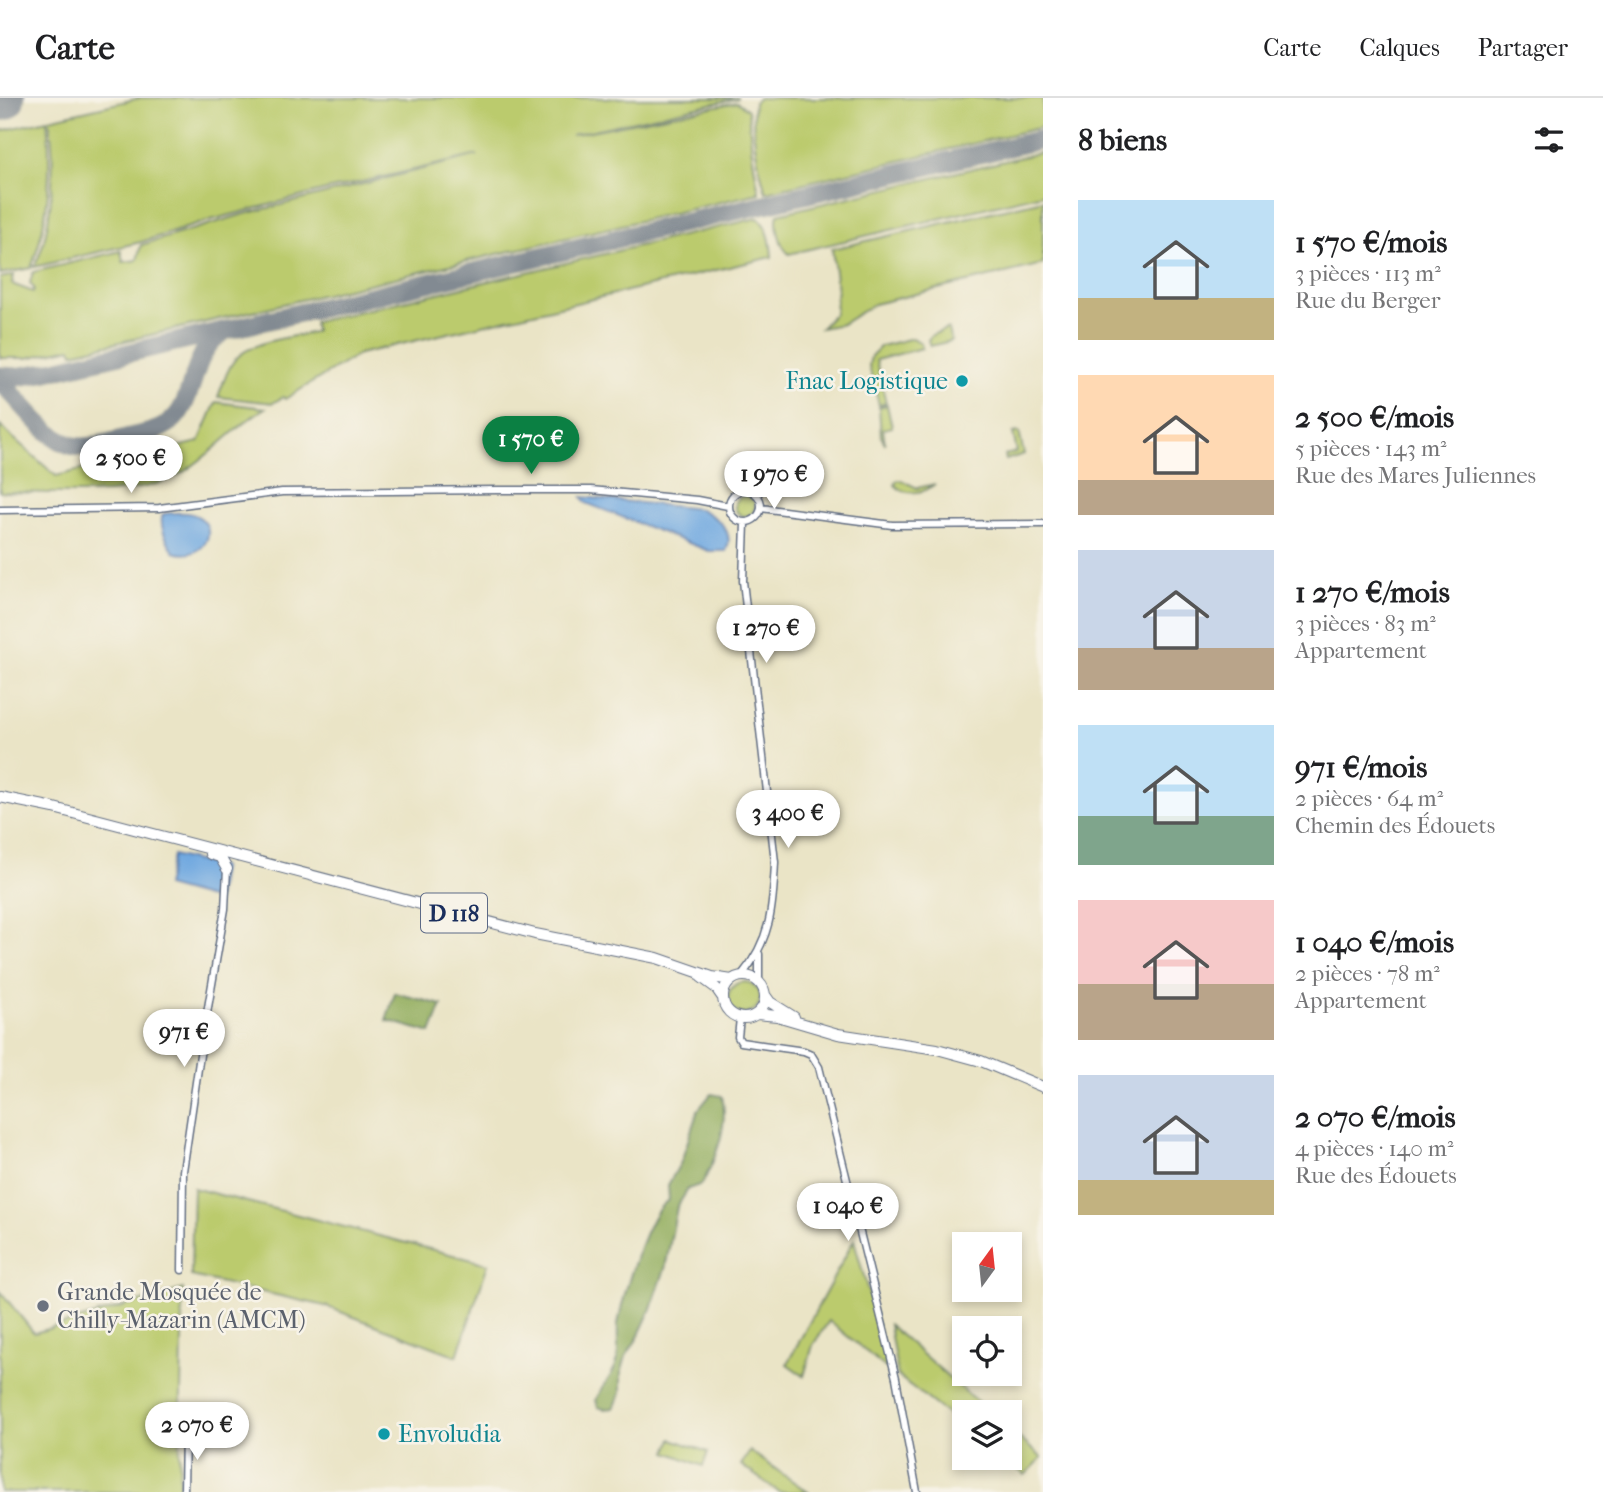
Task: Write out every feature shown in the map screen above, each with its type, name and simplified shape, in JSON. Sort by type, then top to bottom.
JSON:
[{"type":"main road","name":"D 118","points":[[0,797],[54,808],[535,933],[634,952],[712,977],[736,978]]},
{"type":"main road","points":[[182,842],[190,849],[220,857],[227,869]]},
{"type":"main road","points":[[227,869],[231,860],[267,868],[275,866]]},
{"type":"main road","name":"D 118","points":[[680,965],[707,981],[723,998]]},
{"type":"main road","points":[[765,995],[764,1005],[757,1014],[740,1018],[729,1012],[723,998],[726,986],[736,978],[750,977],[759,982],[765,995],[780,1009],[816,1027]]},
{"type":"main road","points":[[757,1014],[777,1016],[838,1034],[937,1049],[981,1061],[1043,1087]]},
{"type":"street","points":[[0,510],[148,508],[241,496],[329,492],[591,490],[697,500],[728,506]]},
{"type":"street","points":[[747,490],[757,497],[761,508],[754,519],[745,523],[735,519],[728,506],[735,494],[747,490]]},
{"type":"street","points":[[761,508],[892,524],[1043,524]]},
{"type":"street","points":[[745,523],[743,581],[775,862],[772,902],[759,952],[759,982]]},
{"type":"street","points":[[182,1270],[183,1171],[225,909],[227,869]]},
{"type":"street","points":[[736,978],[759,952]]},
{"type":"street","points":[[740,1018],[738,1037],[741,1042],[804,1051],[811,1055],[819,1067],[896,1378],[917,1492]]},
{"type":"street","points":[[184,1492],[185,1431]]},
{"type":"green space","points":[[140,98],[738,98],[571,135],[737,102],[748,110],[759,193],[73,353],[71,348],[27,358],[0,358],[0,278],[14,275],[12,284],[33,292],[34,288],[30,283],[33,272],[121,251],[123,262],[137,260],[141,245],[241,215],[478,155],[322,191],[211,220],[141,242],[34,267],[49,215],[52,154],[49,119]]},
{"type":"green space","points":[[759,98],[1043,98],[1043,127],[766,192],[754,136],[754,102]]},
{"type":"green space","points":[[47,120],[48,195],[37,250],[31,268],[0,274],[0,131]]},
{"type":"green space","points":[[1043,152],[1043,194],[789,254],[779,235],[778,214]]},
{"type":"green space","points":[[1043,200],[1043,264],[874,304],[842,324],[821,328],[835,313],[837,287],[832,249]]},
{"type":"green space","points":[[758,218],[769,236],[772,257],[359,354],[285,399],[283,397],[273,403],[218,397],[228,370],[240,355],[260,344],[315,332],[314,322]]},
{"type":"green space","points":[[946,329],[951,341],[930,346],[928,340],[932,335]]},
{"type":"green space","points":[[913,338],[921,343],[922,348],[876,360],[886,403],[879,405],[869,366],[871,356],[881,346]]},
{"type":"green space","points":[[216,402],[265,408],[191,467],[162,482],[140,488],[93,493],[0,492],[0,426],[56,476],[199,442]]},
{"type":"green space","points":[[887,405],[892,427],[883,429],[885,444],[881,436],[879,407]]},
{"type":"green space","points":[[1019,432],[1024,454],[1006,460],[1005,455],[1017,452],[1013,433]]},
{"type":"green space","points":[[901,480],[917,488],[935,484],[926,490],[910,492],[895,485],[896,481]]},
{"type":"green space","points":[[741,496],[749,496],[755,506],[749,516],[741,516],[735,510],[735,502]]},
{"type":"green space","points":[[744,982],[756,986],[760,998],[756,1010],[744,1014],[732,1010],[728,998],[732,986]]},
{"type":"green space","points":[[395,993],[442,1005],[431,1033],[386,1020]]},
{"type":"green space","points":[[711,1094],[722,1096],[724,1107],[716,1153],[702,1184],[688,1189],[677,1207],[665,1269],[650,1311],[626,1356],[621,1374],[621,1393],[614,1408],[598,1407],[596,1400],[617,1362],[618,1324],[637,1256],[652,1220],[660,1207],[669,1200],[668,1185],[681,1162],[698,1110]]},
{"type":"green space","points":[[193,1188],[488,1264],[457,1356],[325,1306],[191,1276]]},
{"type":"green space","points":[[854,1240],[888,1364],[886,1368],[829,1321],[813,1345],[804,1376],[787,1364]]},
{"type":"green space","points":[[183,1289],[179,1492],[0,1492],[0,1291],[34,1333]]},
{"type":"green space","points":[[889,1325],[952,1380],[952,1386],[959,1386],[975,1400],[952,1400],[952,1418],[898,1376]]},
{"type":"green space","points":[[672,1439],[708,1452],[703,1466],[667,1452]]},
{"type":"green space","points":[[1022,1440],[1042,1458],[1025,1475],[1019,1470],[1022,1470]]},
{"type":"green space","points":[[750,1451],[808,1492],[779,1492],[741,1465]]},
{"type":"water","points":[[582,497],[700,509],[723,526],[728,537],[726,551],[709,551],[586,503]]},
{"type":"water","points":[[185,513],[197,516],[204,521],[207,528],[206,542],[194,552],[174,552],[163,529],[163,514]]},
{"type":"water","points":[[173,855],[222,867],[217,900],[166,886]]},
{"type":"taxiway","points":[[0,376],[16,377],[47,372],[1043,139]]},
{"type":"taxiway","points":[[0,382],[59,440],[82,447],[101,445],[155,430],[173,420],[187,397],[202,355],[215,338],[225,331]]},
{"type":"place","name":"Fnac Logistique","points":[[962,381]]},
{"type":"place","name":"Grande Mosquée de Chilly-Mazarin (AMCM)","points":[[43,1306]]},
{"type":"place","name":"Envoludia","points":[[384,1434]]}]
